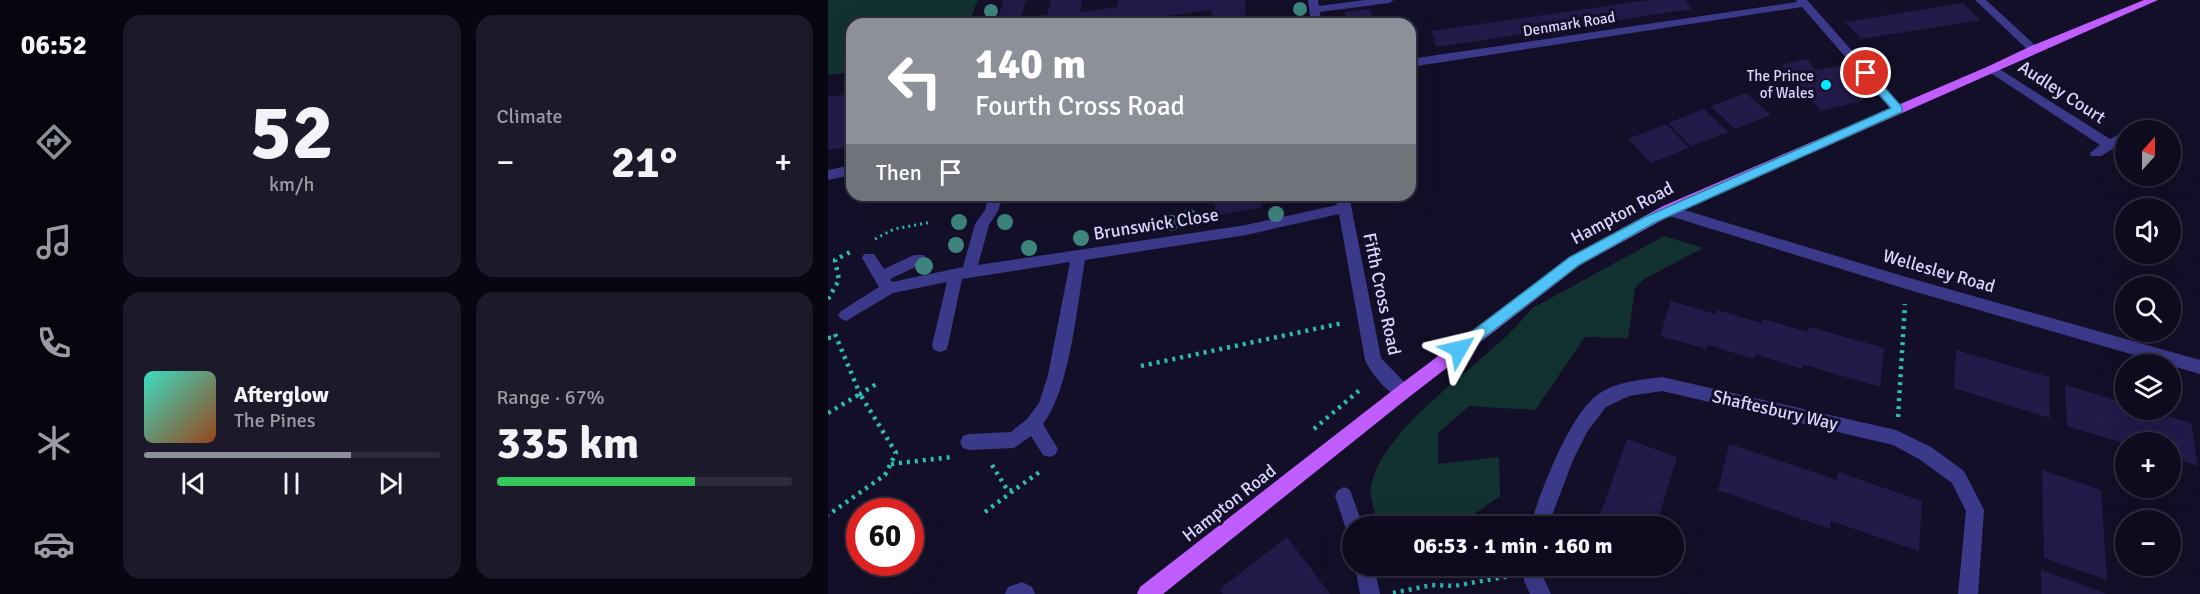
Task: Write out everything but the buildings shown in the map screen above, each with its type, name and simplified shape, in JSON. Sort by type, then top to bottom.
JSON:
[{"type":"main road","name":"Hampton Road","points":[[1147,594],[1338,445],[1402,392],[1575,261],[1668,210],[1993,69],[2033,49],[2153,0]]},
{"type":"street","points":[[1314,5],[1389,0]]},
{"type":"street","points":[[1980,0],[2033,49]]},
{"type":"street","points":[[1803,2],[1898,110]]},
{"type":"street","name":"Denmark Road","points":[[1416,62],[1803,2]]},
{"type":"street","name":"Audley Court","points":[[1993,69],[2110,145]]},
{"type":"street","points":[[2096,153],[2115,142]]},
{"type":"street","points":[[828,175],[846,171]]},
{"type":"street","points":[[940,345],[963,273],[982,224],[991,211],[994,201]]},
{"type":"street","name":"Brunswick Close","points":[[846,315],[885,283],[1246,230],[1343,201]]},
{"type":"street","name":"Fifth Cross Road","points":[[1343,201],[1373,360],[1402,392]]},
{"type":"street","name":"Wellesley Road","points":[[1668,210],[1906,283],[2200,367]]},
{"type":"street","name":"Brunswick Close","points":[[969,442],[1014,440],[1033,424],[1046,407],[1056,375],[1079,255]]},
{"type":"street","points":[[869,258],[885,283],[920,259]]},
{"type":"street","name":"Shaftesbury Way","points":[[1543,516],[1558,476],[1584,422],[1601,401],[1630,388],[1662,384],[1896,438],[1925,453],[1958,477],[1976,510],[1968,594]]},
{"type":"street","points":[[1033,424],[1049,449]]},
{"type":"street","points":[[1344,496],[1351,516]]},
{"type":"street","points":[[1367,576],[1370,594]]},
{"type":"street","points":[[1534,576],[1534,581],[1541,594]]},
{"type":"street","points":[[1015,594],[1025,594]]},
{"type":"path","points":[[1896,438],[1906,283]]},
{"type":"path","points":[[828,515],[885,475],[896,453],[860,394],[833,328],[846,315]]},
{"type":"path","points":[[1141,366],[1364,319]]},
{"type":"path","points":[[828,338],[836,336]]},
{"type":"path","points":[[828,413],[878,383]]},
{"type":"path","points":[[1309,433],[1362,388]]},
{"type":"path","points":[[891,464],[959,456],[969,442]]},
{"type":"path","points":[[986,512],[1040,473],[1049,449]]},
{"type":"path","points":[[987,458],[1008,491],[1014,490]]},
{"type":"path","points":[[1386,594],[1432,585],[1454,586],[1498,576]]},
{"type":"green space","points":[[828,0],[978,0],[970,18],[846,18],[846,73],[828,75]]},
{"type":"green space","points":[[1664,236],[1703,248],[1644,279],[1635,288],[1628,338],[1585,337],[1535,410],[1469,406],[1438,433],[1438,464],[1499,457],[1500,496],[1471,516],[1376,516],[1371,486],[1380,462],[1397,438],[1417,415],[1491,350],[1531,309]]},
{"type":"place","name":"The Prince of Wales","points":[[1826,85]]},
{"type":"route","points":[[1459,349],[1575,261],[1649,220],[1898,110],[1866,73]]}]
